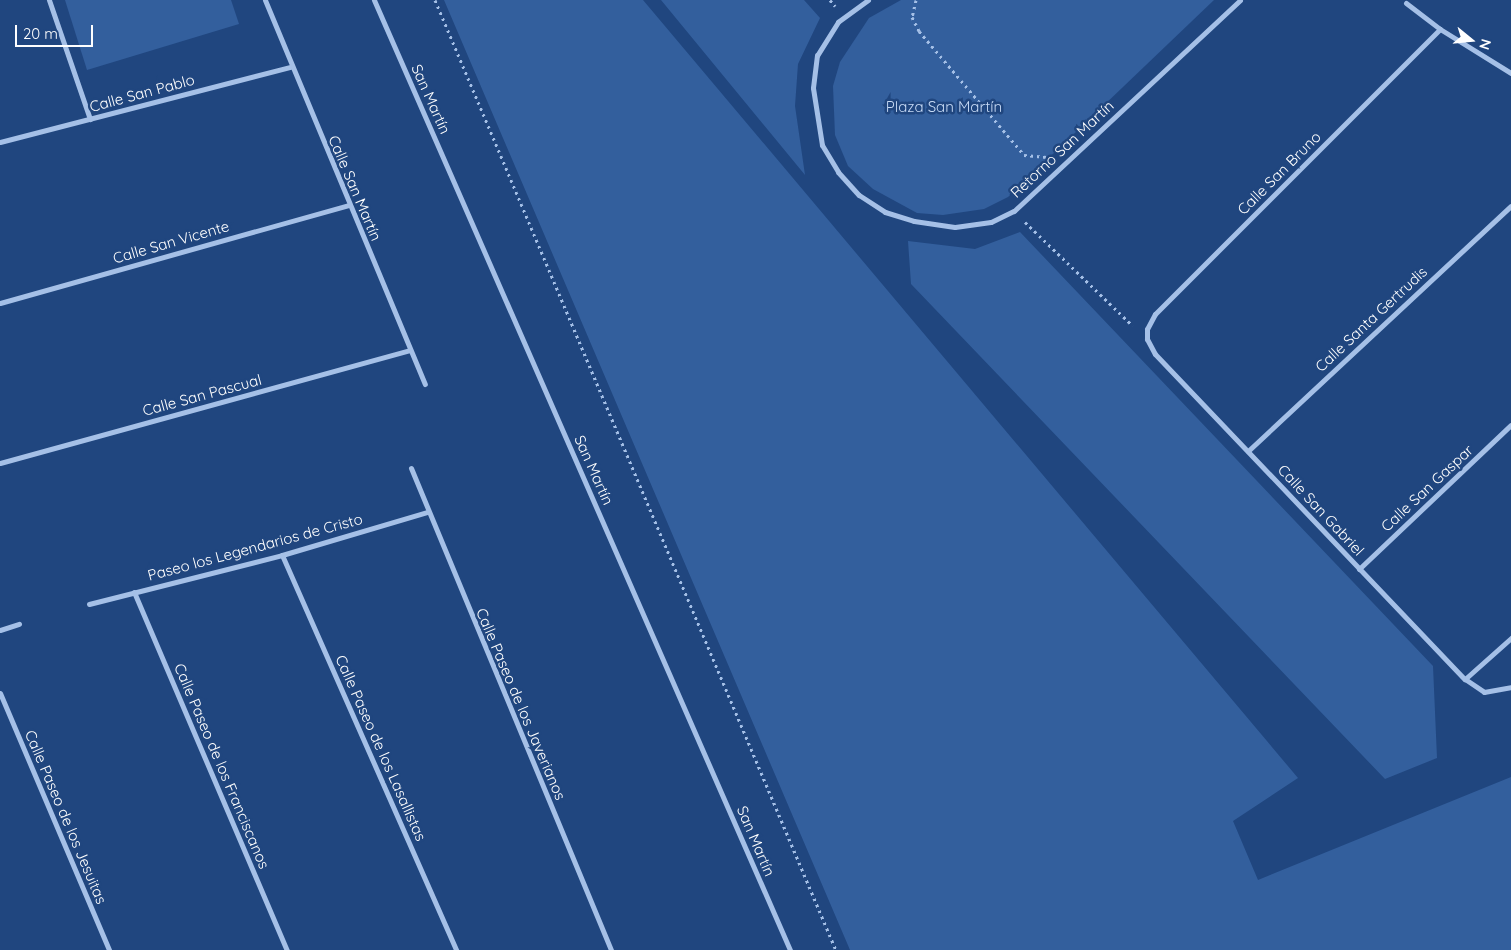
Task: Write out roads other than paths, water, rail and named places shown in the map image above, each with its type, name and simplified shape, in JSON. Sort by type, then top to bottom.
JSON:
[{"type":"street","points":[[48,0],[90,119]]},
{"type":"street","name":"Calle San Martín","points":[[265,0],[291,67],[425,384]]},
{"type":"street","name":"San Martín","points":[[374,0],[790,950]]},
{"type":"street","name":"Retorno San Martín","points":[[868,0],[838,22],[817,55],[813,88],[822,145],[838,172],[865,199],[885,212],[914,221],[955,227],[991,222],[1014,211],[1240,0]]},
{"type":"street","points":[[1406,3],[1440,30],[1511,73]]},
{"type":"street","name":"Calle San Bruno","points":[[1147,339],[1146,329],[1155,314],[1440,30]]},
{"type":"street","name":"Calle San Pablo","points":[[0,142],[291,67]]},
{"type":"street","name":"Calle San Vicente","points":[[0,303],[349,205]]},
{"type":"street","name":"Calle Santa Gertrudis","points":[[1248,450],[1511,206]]},
{"type":"street","name":"Calle San Gabriel","points":[[1147,339],[1156,354],[1465,679],[1484,692],[1511,687]]},
{"type":"street","name":"Calle San Pascual","points":[[0,463],[410,350]]},
{"type":"street","name":"Calle San Gaspar","points":[[1360,569],[1511,425]]},
{"type":"street","name":"Calle Paseo de los Javerianos","points":[[411,468],[427,512],[611,950]]},
{"type":"street","name":"Paseo los Legendarios de Cristo","points":[[90,604],[282,556],[427,512]]},
{"type":"street","name":"Calle Paseo de los Lasallistas","points":[[282,556],[456,950]]},
{"type":"street","name":"Calle Paseo de los Franciscanos","points":[[134,592],[287,950]]},
{"type":"street","points":[[0,630],[19,624]]},
{"type":"street","points":[[1465,679],[1511,638]]},
{"type":"street","name":"Calle Paseo de los Jesuitas","points":[[0,693],[109,950]]},
{"type":"park label","name":"Plaza San Martín","points":[[944,107]]}]
